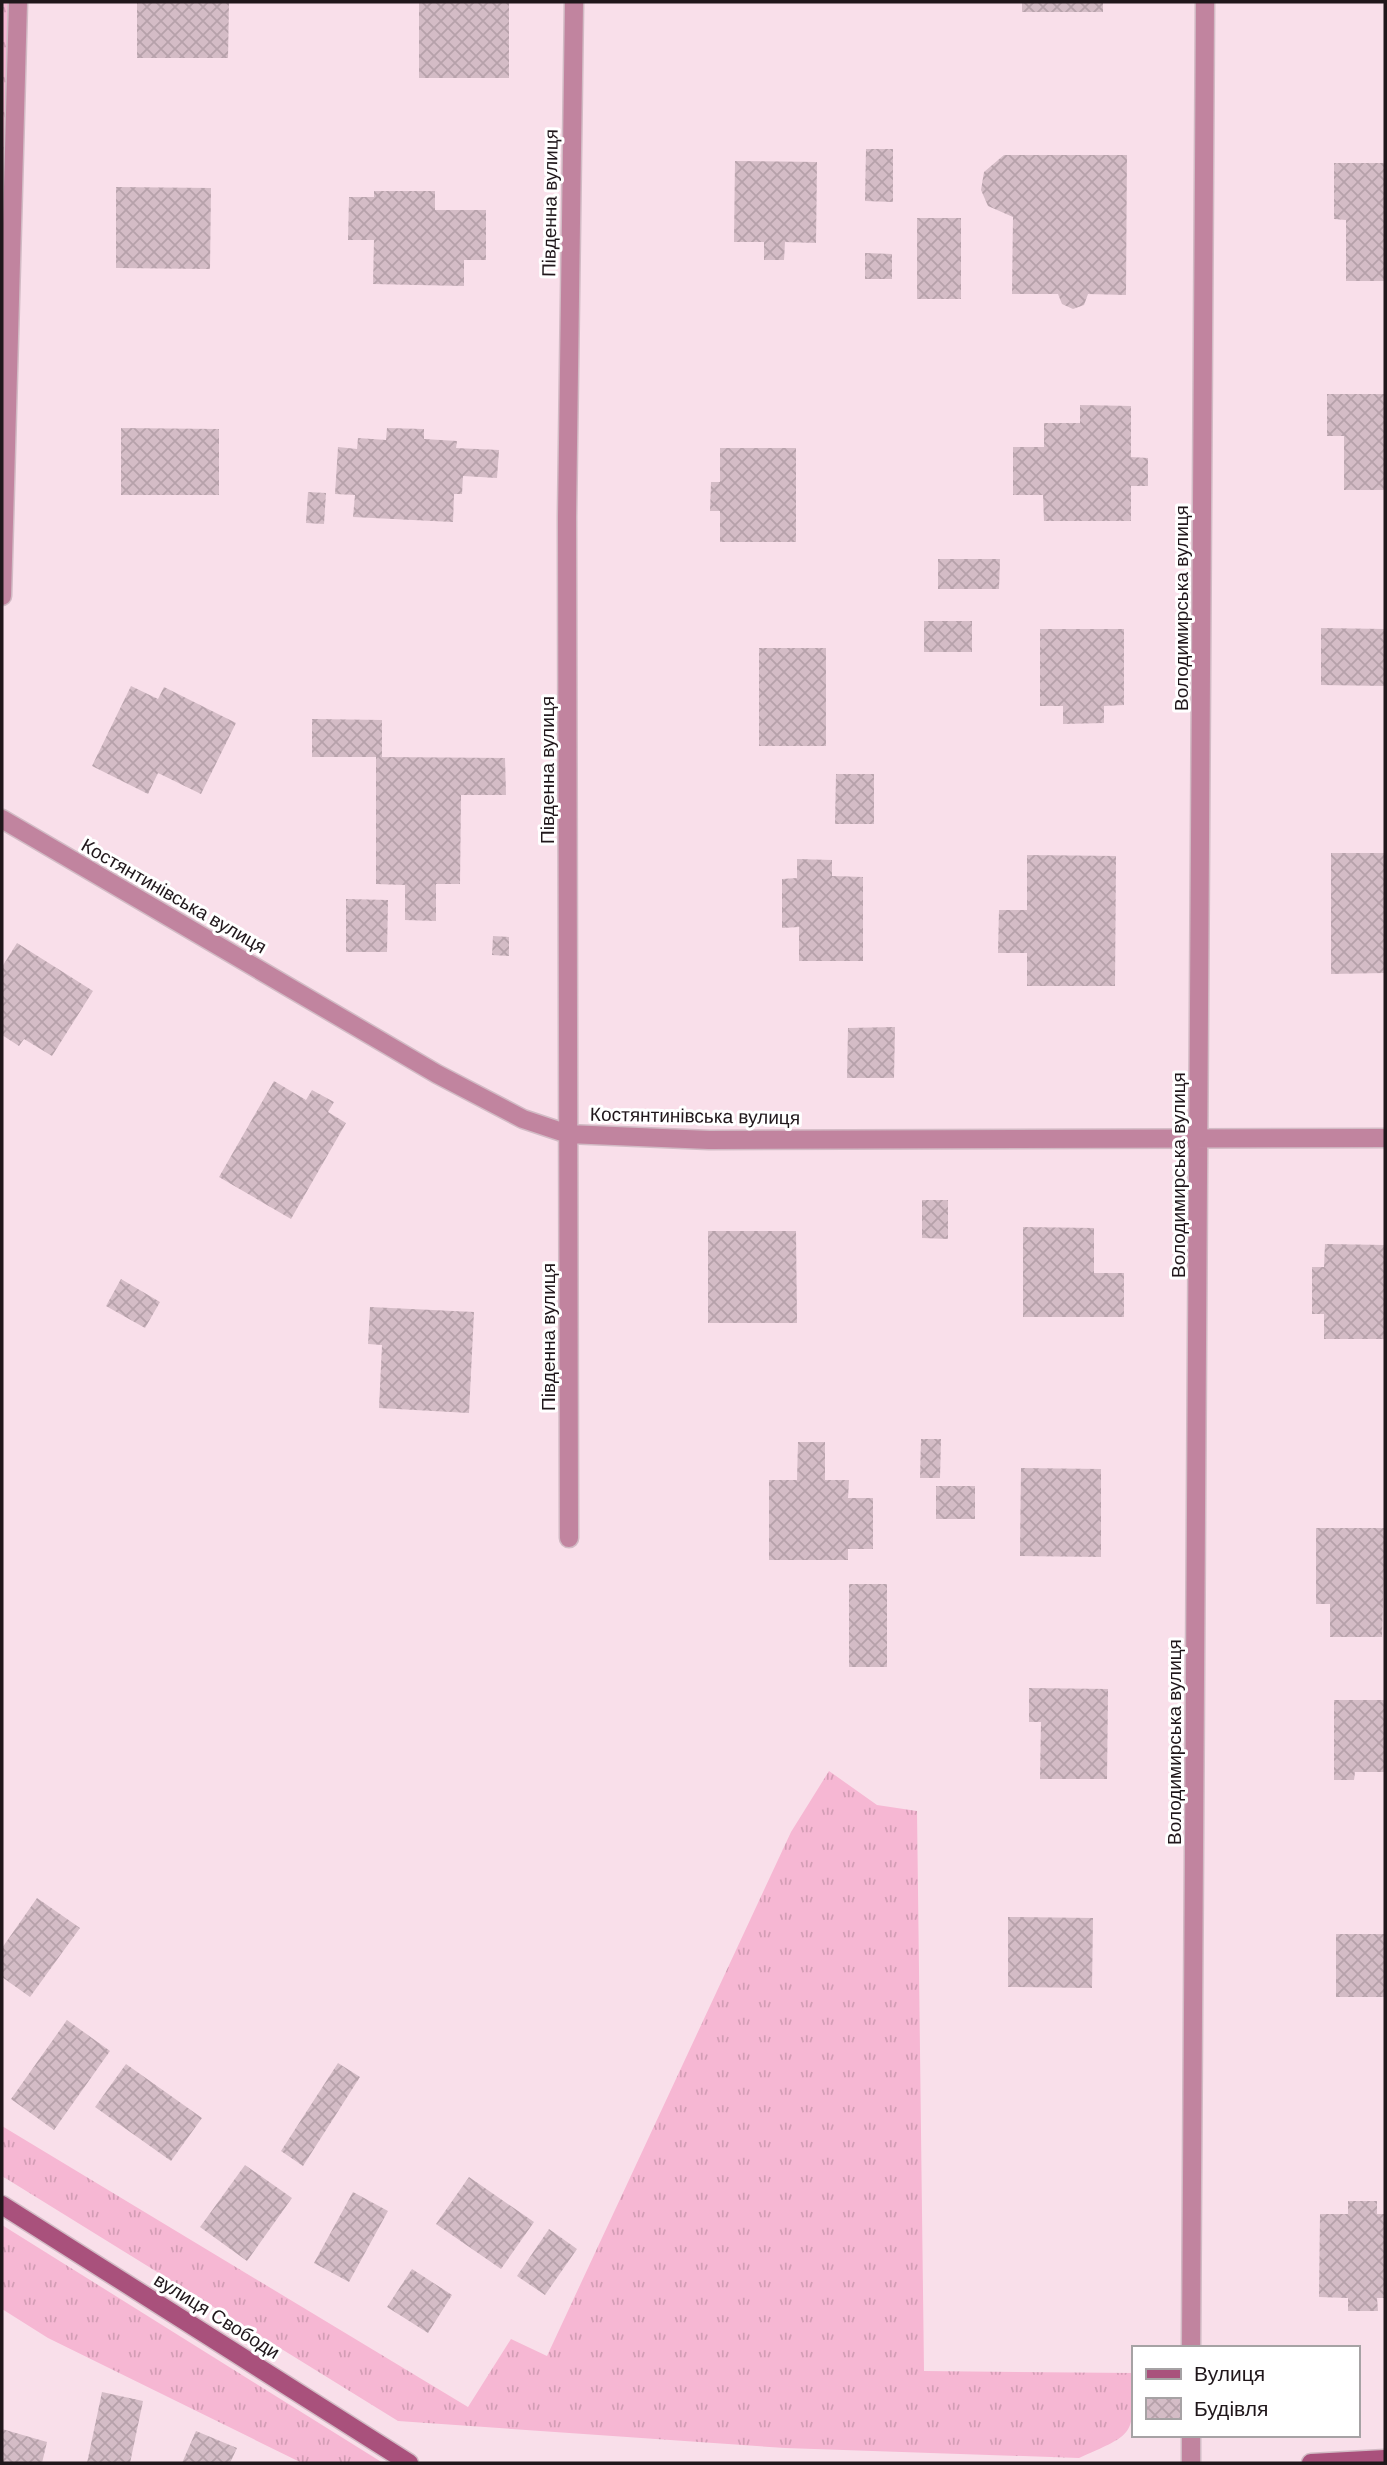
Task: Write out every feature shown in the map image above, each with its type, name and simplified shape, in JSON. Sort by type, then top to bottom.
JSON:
[{"type":"street","points":[[2,596],[18,2]]},
{"type":"street","name":"Південна вулиця","points":[[569,1538],[568,517],[574,2]]},
{"type":"street","name":"Володимирська вулиця","points":[[1191,2346],[1205,2]]},
{"type":"street","name":"Костянтинівська вулиця","points":[[2,819],[437,1074],[523,1119],[568,1134],[709,1140],[1385,1138]]},
{"type":"street","name":"вулиця Свободи","points":[[2,2205],[409,2463]]},
{"type":"street","points":[[1191,2437],[1191,2463]]},
{"type":"street","points":[[1311,2463],[1385,2459]]},
{"type":"green space","points":[[2,2],[10,2],[2,194]]},
{"type":"green space","points":[[829,1771],[877,1805],[917,1811],[924,2371],[1132,2373],[1131,2421],[1122,2437],[1112,2443],[1079,2458],[785,2448],[398,2421],[2,2176],[2,2126],[468,2407],[511,2339],[547,2356],[791,1832]]},
{"type":"green space","points":[[2,2225],[383,2463],[302,2463],[48,2338],[2,2309]]},
{"type":"building","points":[[137,2],[229,2],[228,58],[137,58]]},
{"type":"building","points":[[419,2],[509,2],[509,78],[419,78]]},
{"type":"building","points":[[1022,2],[1103,2],[1103,12],[1022,12]]},
{"type":"building","points":[[866,149],[893,149],[893,202],[865,201]]},
{"type":"building","points":[[1004,155],[1127,155],[1126,295],[1088,294],[1084,305],[1073,309],[1062,304],[1058,294],[1012,294],[1013,217],[988,206],[981,190],[984,172]]},
{"type":"building","points":[[735,161],[817,162],[816,243],[785,242],[784,260],[764,260],[764,242],[734,242]]},
{"type":"building","points":[[1334,163],[1385,163],[1385,281],[1346,281],[1346,220],[1334,219]]},
{"type":"building","points":[[116,187],[211,188],[210,269],[116,268]]},
{"type":"building","points":[[374,191],[435,191],[435,210],[486,210],[486,260],[464,260],[464,286],[373,284],[374,240],[348,240],[349,197],[374,197]]},
{"type":"building","points":[[917,218],[961,218],[961,299],[917,299]]},
{"type":"building","points":[[865,253],[892,254],[892,279],[865,279]]},
{"type":"building","points":[[1327,394],[1385,394],[1385,490],[1344,490],[1344,436],[1327,436]]},
{"type":"building","points":[[1080,405],[1131,406],[1131,457],[1148,458],[1148,486],[1131,486],[1131,521],[1044,521],[1043,495],[1013,495],[1013,447],[1044,447],[1044,423],[1080,423]]},
{"type":"building","points":[[121,428],[219,429],[219,495],[121,495]]},
{"type":"building","points":[[387,428],[424,429],[424,439],[457,441],[456,448],[499,450],[497,478],[463,476],[462,494],[454,494],[453,522],[353,517],[355,495],[335,494],[338,447],[357,449],[358,438],[386,440]]},
{"type":"building","points":[[720,448],[796,448],[796,542],[720,542],[720,511],[710,511],[711,482],[720,482]]},
{"type":"building","points":[[308,492],[326,493],[324,524],[306,523]]},
{"type":"building","points":[[938,559],[1000,559],[999,589],[938,589]]},
{"type":"building","points":[[924,621],[972,621],[972,652],[924,652]]},
{"type":"building","points":[[1321,628],[1385,629],[1385,686],[1321,685]]},
{"type":"building","points":[[1040,629],[1124,629],[1124,705],[1104,706],[1104,723],[1063,724],[1063,706],[1040,706]]},
{"type":"building","points":[[759,648],[826,648],[826,746],[759,746]]},
{"type":"building","points":[[131,686],[158,699],[164,687],[236,723],[201,794],[158,773],[148,794],[92,766]]},
{"type":"building","points":[[312,719],[382,720],[382,757],[505,758],[506,795],[461,795],[460,884],[436,884],[436,921],[405,920],[405,885],[376,884],[376,757],[312,757]]},
{"type":"building","points":[[836,774],[874,774],[874,824],[835,824]]},
{"type":"building","points":[[1331,853],[1385,853],[1385,973],[1331,974]]},
{"type":"building","points":[[1027,855],[1116,856],[1115,986],[1027,986],[1027,953],[998,953],[999,910],[1027,910]]},
{"type":"building","points":[[797,859],[832,860],[832,876],[863,877],[863,961],[799,961],[799,927],[782,928],[782,879],[797,878]]},
{"type":"building","points":[[346,899],[388,900],[387,952],[346,952]]},
{"type":"building","points":[[493,936],[509,937],[509,956],[492,955]]},
{"type":"building","points":[[17,943],[93,991],[52,1056],[24,1039],[19,1046],[2,1035],[2,967]]},
{"type":"building","points":[[895,1027],[894,1078],[847,1078],[848,1028]]},
{"type":"building","points":[[274,1081],[306,1100],[312,1090],[334,1102],[328,1112],[346,1123],[291,1219],[219,1177]]},
{"type":"building","points":[[922,1200],[948,1200],[948,1239],[922,1238]]},
{"type":"building","points":[[1023,1227],[1094,1228],[1094,1273],[1124,1273],[1124,1317],[1023,1317]]},
{"type":"building","points":[[708,1231],[796,1231],[797,1323],[708,1323]]},
{"type":"building","points":[[1325,1244],[1385,1245],[1385,1339],[1324,1339],[1324,1314],[1312,1314],[1312,1267],[1324,1267]]},
{"type":"building","points":[[121,1279],[160,1302],[145,1328],[106,1306]]},
{"type":"building","points":[[370,1307],[474,1312],[469,1413],[379,1408],[382,1345],[368,1344]]},
{"type":"building","points":[[921,1439],[941,1439],[940,1478],[920,1478]]},
{"type":"building","points":[[798,1442],[825,1442],[825,1480],[849,1480],[848,1498],[873,1498],[873,1549],[848,1549],[848,1560],[769,1560],[769,1480],[797,1480]]},
{"type":"building","points":[[1021,1468],[1101,1469],[1101,1557],[1020,1556]]},
{"type":"building","points":[[936,1486],[975,1486],[975,1519],[936,1519]]},
{"type":"building","points":[[1316,1528],[1385,1528],[1382,1637],[1330,1637],[1330,1604],[1316,1604]]},
{"type":"building","points":[[849,1584],[887,1584],[887,1667],[849,1667]]},
{"type":"building","points":[[1029,1688],[1108,1689],[1107,1779],[1040,1779],[1041,1722],[1029,1722]]},
{"type":"building","points":[[1334,1700],[1385,1700],[1385,1772],[1355,1772],[1354,1780],[1334,1780]]},
{"type":"building","points":[[37,1898],[80,1928],[30,1997],[2,1977],[2,1948]]},
{"type":"building","points":[[1008,1917],[1093,1918],[1092,1988],[1008,1987]]},
{"type":"building","points":[[1336,1934],[1385,1934],[1385,1997],[1336,1997]]},
{"type":"building","points":[[67,2020],[110,2051],[54,2130],[11,2099]]},
{"type":"building","points":[[338,2063],[360,2077],[303,2166],[281,2151]]},
{"type":"building","points":[[126,2064],[202,2118],[171,2161],[95,2107]]},
{"type":"building","points":[[245,2165],[292,2198],[247,2261],[200,2227]]},
{"type":"building","points":[[469,2177],[534,2222],[501,2269],[436,2224]]},
{"type":"building","points":[[353,2192],[388,2211],[349,2282],[314,2263]]},
{"type":"building","points":[[1348,2201],[1377,2201],[1377,2214],[1385,2214],[1385,2298],[1377,2298],[1378,2311],[1348,2311],[1348,2298],[1319,2297],[1320,2214],[1348,2214]]},
{"type":"building","points":[[549,2229],[577,2249],[545,2295],[517,2276]]},
{"type":"building","points":[[412,2269],[452,2295],[428,2333],[387,2307]]},
{"type":"building","points":[[102,2392],[143,2401],[130,2463],[87,2463]]},
{"type":"building","points":[[2,2429],[47,2442],[42,2463],[2,2463]]},
{"type":"building","points":[[196,2431],[237,2448],[230,2463],[182,2463]]}]
